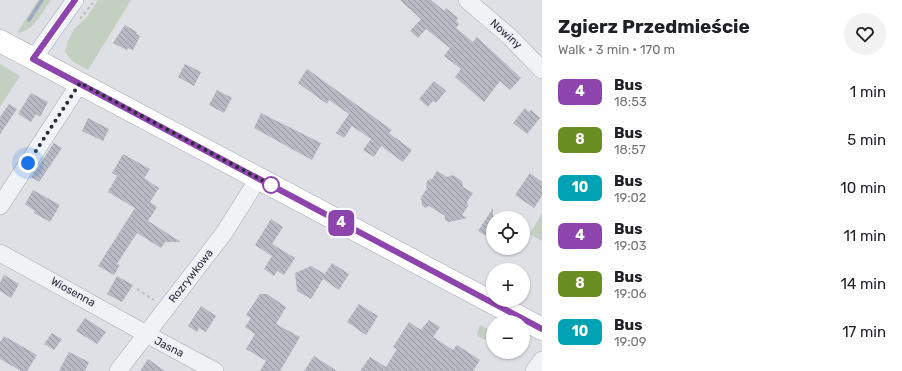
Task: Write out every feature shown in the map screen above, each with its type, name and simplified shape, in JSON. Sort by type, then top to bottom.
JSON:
[{"type":"main road","points":[[0,41],[542,329]]},
{"type":"street","points":[[33,59],[75,0]]},
{"type":"street","name":"Nowiny","points":[[467,0],[509,36],[542,70]]},
{"type":"street","points":[[0,206],[80,83]]},
{"type":"street","name":"Rozrywkowa","points":[[118,371],[224,233],[258,179]]},
{"type":"street","name":"Wiosenna","points":[[0,253],[88,300],[145,334]]},
{"type":"street","name":"Jasna","points":[[145,334],[215,371]]},
{"type":"street","points":[[534,371],[542,360]]},
{"type":"path","points":[[84,16],[95,0]]},
{"type":"path","points":[[137,289],[166,307]]},
{"type":"green space","points":[[38,0],[51,0],[41,15],[28,29],[17,33]]},
{"type":"green space","points":[[98,0],[131,0],[88,70],[72,61],[65,52],[68,41],[74,29],[87,17]]},
{"type":"green space","points":[[0,64],[20,76],[0,107]]},
{"type":"green space","points":[[542,213],[542,241],[530,234]]},
{"type":"green space","points":[[480,325],[486,328],[486,339],[483,339],[477,334]]},
{"type":"building","points":[[400,0],[431,0],[444,11],[446,8],[458,18],[456,21],[459,24],[456,28],[473,42],[477,37],[521,78],[510,90],[500,81],[484,102],[455,77],[461,69],[444,56],[450,48],[426,29],[418,38],[410,31],[421,19]]},
{"type":"building","points":[[125,25],[137,32],[136,34],[140,36],[133,50],[128,48],[127,50],[113,43]]},
{"type":"building","points":[[185,64],[201,72],[194,86],[178,77]]},
{"type":"building","points":[[307,69],[392,130],[389,133],[412,150],[403,162],[381,146],[374,157],[363,150],[371,139],[352,126],[344,138],[336,133],[349,114],[329,100],[327,104],[298,83]]},
{"type":"building","points":[[434,81],[446,91],[436,103],[433,101],[428,107],[419,99]]},
{"type":"building","points":[[217,90],[232,98],[224,113],[209,105]]},
{"type":"building","points":[[31,93],[48,102],[40,117],[36,114],[31,122],[18,114]]},
{"type":"building","points":[[9,104],[17,109],[0,134],[0,117]]},
{"type":"building","points":[[525,108],[529,112],[531,110],[540,118],[527,134],[513,123]]},
{"type":"building","points":[[261,113],[321,143],[312,160],[254,128]]},
{"type":"building","points":[[88,118],[109,129],[103,141],[82,131]]},
{"type":"building","points":[[54,143],[62,148],[39,182],[31,177]]},
{"type":"building","points":[[123,154],[150,169],[144,178],[159,188],[150,202],[157,207],[148,221],[181,242],[165,242],[161,248],[137,233],[117,264],[120,265],[114,275],[98,266],[135,208],[108,192],[117,176],[112,173]]},
{"type":"building","points":[[437,171],[447,177],[453,175],[462,181],[463,187],[473,193],[467,202],[468,206],[462,215],[467,218],[449,222],[445,220],[445,216],[429,206],[425,208],[422,205],[421,198],[427,188],[426,184],[428,180],[432,179]]},
{"type":"building","points":[[530,173],[542,182],[542,196],[534,208],[515,195]]},
{"type":"building","points":[[33,190],[60,205],[50,222],[34,213],[35,211],[25,204]]},
{"type":"building","points":[[271,219],[283,227],[272,244],[295,258],[284,275],[277,271],[274,276],[264,269],[272,256],[255,245]]},
{"type":"building","points":[[486,219],[486,236],[478,231]]},
{"type":"building","points":[[332,263],[349,274],[339,290],[323,279],[311,299],[297,291],[295,273],[311,266],[325,274]]},
{"type":"building","points":[[4,275],[19,284],[11,298],[0,291],[0,283]]},
{"type":"building","points":[[117,276],[133,285],[122,302],[107,294]]},
{"type":"building","points":[[260,294],[267,294],[286,307],[276,324],[300,337],[280,371],[260,371],[266,361],[246,349],[255,334],[245,327],[251,318],[246,315]]},
{"type":"building","points":[[359,304],[378,316],[366,335],[347,322]]},
{"type":"building","points":[[201,306],[216,316],[206,332],[199,328],[197,332],[188,326]]},
{"type":"building","points":[[85,318],[106,332],[97,344],[76,331]]},
{"type":"building","points":[[429,320],[440,327],[433,337],[453,350],[457,345],[480,360],[473,371],[360,371],[370,357],[386,367],[397,349],[393,347],[409,322],[421,330]]},
{"type":"building","points":[[52,333],[62,339],[54,350],[44,344]]},
{"type":"building","points":[[4,336],[37,355],[27,371],[21,371],[0,359],[0,342]]},
{"type":"building","points":[[69,352],[89,362],[85,371],[59,371]]},
{"type":"building","points":[[314,356],[337,371],[304,371]]},
{"type":"building","points":[[148,359],[165,371],[140,371]]},
{"type":"waterway","points":[[29,20],[42,0]]},
{"type":"bus line","name":"4","points":[[75,0],[33,59],[542,329]]},
{"type":"route","points":[[28,163],[80,83],[202,150],[271,185]]}]
